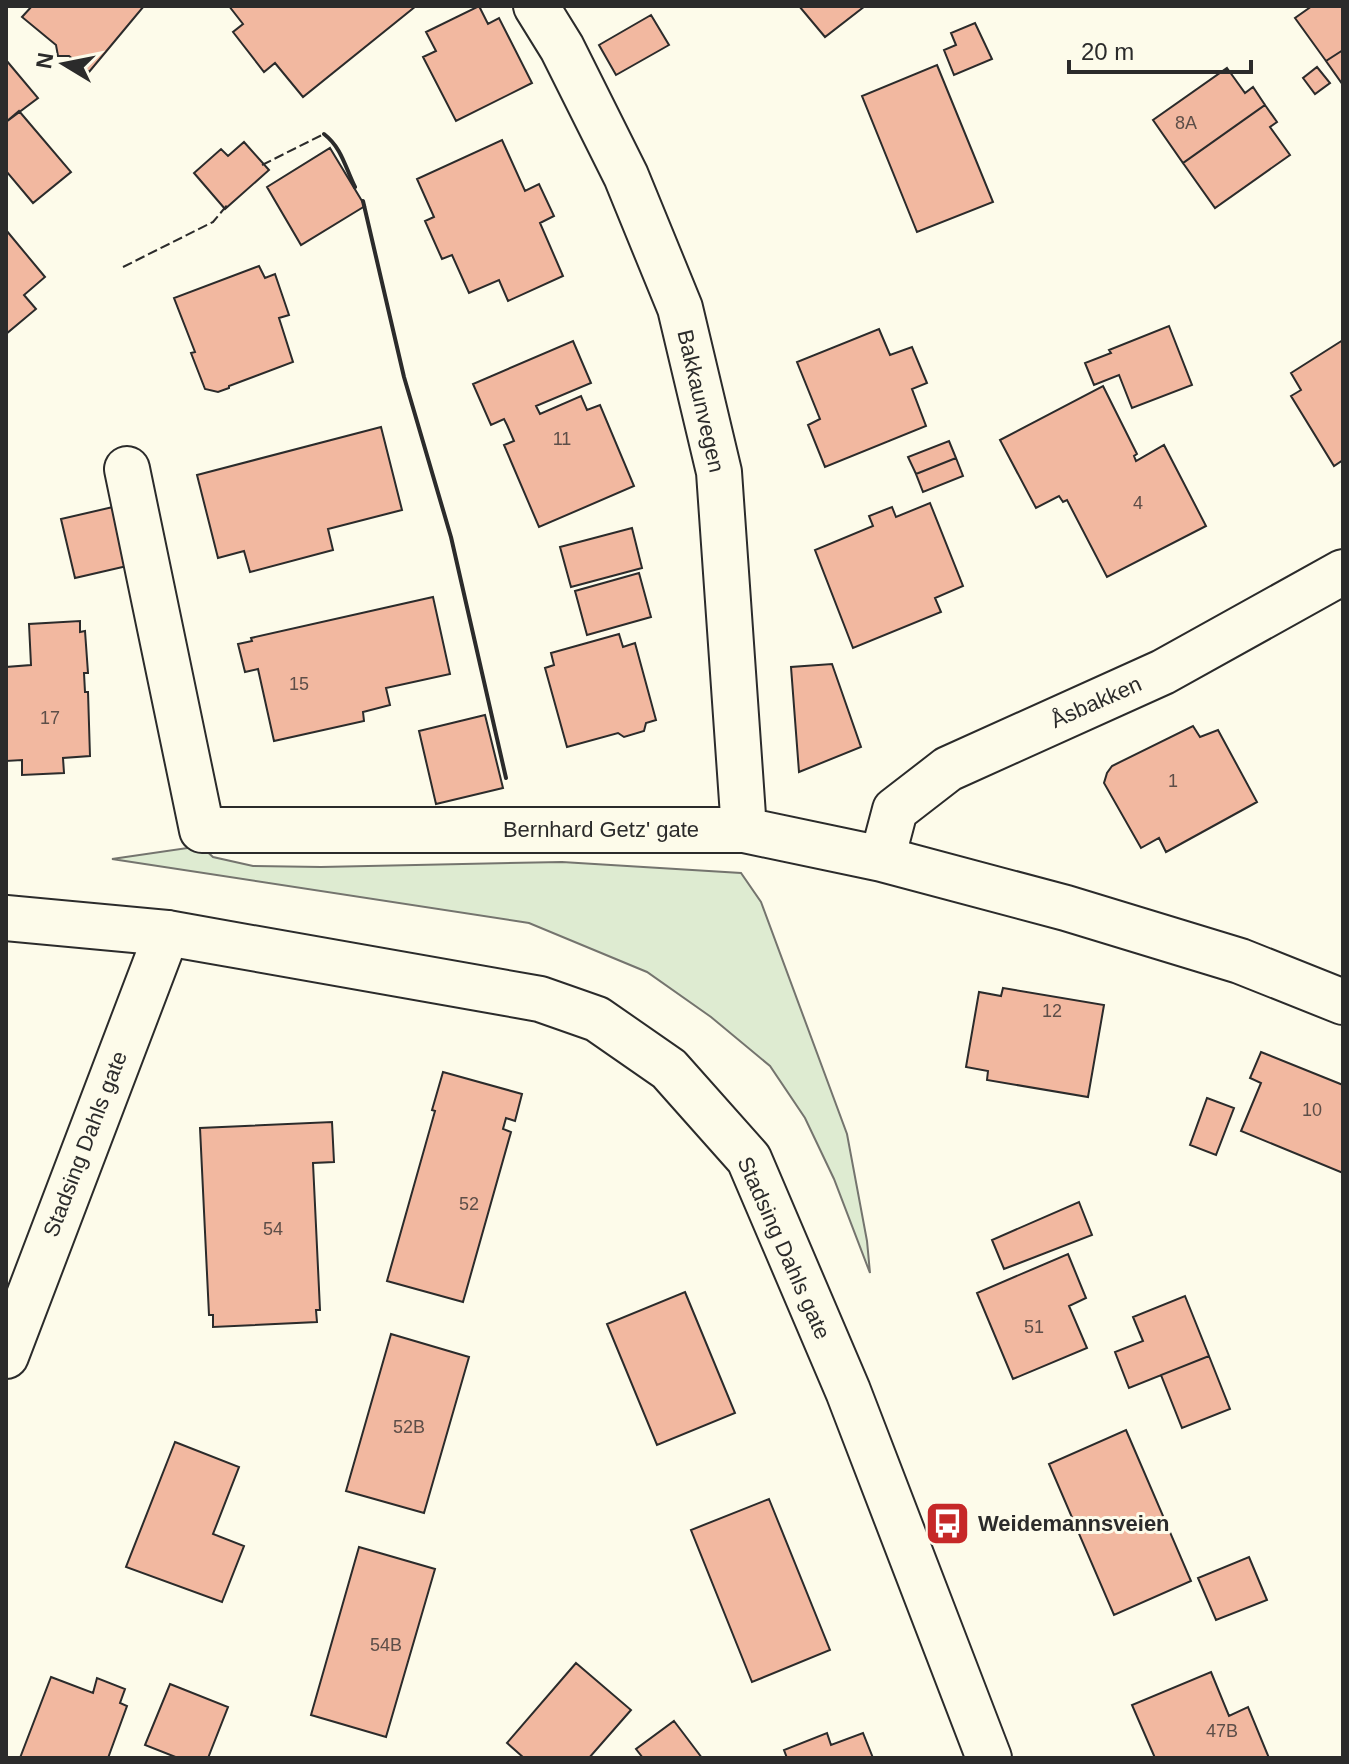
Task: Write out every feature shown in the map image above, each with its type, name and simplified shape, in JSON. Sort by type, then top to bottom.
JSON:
[{"type":"street","name":"Bakkaunvegen","points":[[536,6],[562,48],[626,176],[680,308],[719,472],[744,830]]},
{"type":"street","name":"Bernhard Getz' gate","points":[[127,469],[202,830],[744,830],[882,859],[1066,908],[1240,961],[1343,1002]]},
{"type":"street","name":"Åsbakken","points":[[882,859],[895,810],[948,769],[1163,672],[1343,572]]},
{"type":"street","name":"Stadsing Dahls gate","points":[[6,918],[167,933],[540,999],[597,1019],[669,1069],[749,1159],[848,1391],[989,1758]]},
{"type":"street","name":"Stadsing Dahls gate","points":[[6,1356],[167,933]]},
{"type":"green space","points":[[201,846],[213,857],[253,866],[562,862],[741,873],[761,902],[847,1134],[870,1273],[834,1179],[805,1118],[770,1066],[711,1017],[647,972],[529,923],[112,859]]},
{"type":"building","points":[[32,6],[144,6],[89,72],[69,56],[58,56],[56,45],[22,17]]},
{"type":"building","points":[[229,6],[416,6],[303,97],[275,63],[264,72],[233,32],[243,24]]},
{"type":"building","points":[[479,6],[488,24],[499,18],[532,83],[456,121],[423,57],[436,51],[426,32]]},
{"type":"building","points":[[799,6],[865,6],[825,37]]},
{"type":"building","points":[[1312,6],[1343,6],[1343,50],[1326,61],[1295,18]]},
{"type":"building","points":[[651,15],[669,45],[616,75],[599,45]]},
{"type":"building","points":[[975,23],[992,59],[954,75],[944,50],[956,45],[951,33]]},
{"type":"building","points":[[1343,50],[1343,85],[1326,61]]},
{"type":"building","points":[[6,60],[38,98],[6,122]]},
{"type":"building","points":[[937,65],[993,202],[917,232],[862,96]]},
{"type":"building","points":[[1317,67],[1330,83],[1315,94],[1303,78]]},
{"type":"building","points":[[1227,68],[1245,93],[1253,87],[1265,105],[1183,163],[1153,120]]},
{"type":"building","points":[[1265,105],[1277,122],[1270,127],[1290,155],[1215,208],[1183,163]]},
{"type":"building","points":[[19,111],[71,172],[33,203],[6,171],[6,122]]},
{"type":"building","points":[[502,140],[525,191],[539,184],[554,216],[540,223],[563,276],[508,301],[499,280],[469,293],[452,255],[442,259],[425,221],[434,217],[417,179]]},
{"type":"building","points":[[244,142],[269,170],[225,209],[194,173],[221,149],[228,156]]},
{"type":"building","points":[[330,148],[365,206],[301,245],[267,187]]},
{"type":"building","points":[[6,230],[45,277],[24,295],[36,309],[6,334]]},
{"type":"building","points":[[259,266],[265,278],[275,274],[289,315],[279,318],[293,362],[218,392],[205,389],[191,353],[195,352],[174,298]]},
{"type":"building","points":[[1169,326],[1192,385],[1132,408],[1119,375],[1094,385],[1085,363]]},
{"type":"building","points":[[879,329],[890,355],[912,347],[927,383],[912,389],[926,426],[825,467],[808,425],[820,419],[797,362]]},
{"type":"building","points":[[1343,340],[1343,460],[1334,466],[1291,396],[1301,390],[1291,373]]},
{"type":"building","points":[[573,341],[591,383],[536,406],[540,414],[581,396],[587,410],[600,405],[634,486],[539,527],[504,445],[514,441],[507,425],[504,419],[491,425],[473,384]]},
{"type":"building","points":[[1103,386],[1137,454],[1134,456],[1136,461],[1164,445],[1206,526],[1107,577],[1067,500],[1063,502],[1059,496],[1036,508],[1000,440]]},
{"type":"building","points":[[381,427],[402,510],[328,529],[333,550],[250,572],[244,551],[218,558],[197,475]]},
{"type":"building","points":[[949,441],[956,458],[916,474],[908,457]]},
{"type":"building","points":[[956,458],[963,476],[923,492],[916,474]]},
{"type":"building","points":[[930,503],[963,586],[935,598],[941,612],[853,648],[815,550],[873,526],[869,516],[892,507],[896,517]]},
{"type":"building","points":[[113,507],[127,566],[75,578],[61,519]]},
{"type":"building","points":[[632,528],[642,568],[571,587],[560,547]]},
{"type":"building","points":[[639,573],[651,617],[587,635],[575,591]]},
{"type":"building","points":[[433,597],[450,674],[386,688],[390,705],[363,712],[364,721],[274,741],[258,669],[245,672],[238,644],[252,641],[251,638]]},
{"type":"building","points":[[80,621],[80,632],[85,631],[88,673],[84,673],[85,692],[88,692],[90,756],[63,758],[64,773],[22,775],[22,760],[6,761],[6,667],[31,665],[29,624]]},
{"type":"building","points":[[619,634],[623,647],[635,643],[656,720],[646,723],[644,731],[624,737],[618,733],[567,747],[545,668],[554,665],[551,653]]},
{"type":"building","points":[[832,664],[861,747],[799,772],[791,667]]},
{"type":"building","points":[[485,715],[503,788],[436,804],[419,731]]},
{"type":"building","points":[[1193,726],[1200,737],[1218,730],[1257,802],[1166,852],[1159,838],[1141,848],[1104,783],[1107,773],[1112,766]]},
{"type":"building","points":[[1003,988],[1104,1005],[1088,1097],[987,1080],[988,1071],[966,1067],[979,992],[1001,996]]},
{"type":"building","points":[[1261,1052],[1343,1085],[1343,1173],[1241,1131],[1261,1083],[1250,1078]]},
{"type":"building","points":[[443,1072],[522,1094],[515,1121],[506,1118],[503,1129],[511,1132],[463,1302],[387,1281]]},
{"type":"building","points":[[1207,1098],[1234,1108],[1216,1155],[1190,1145]]},
{"type":"building","points":[[332,1122],[334,1162],[313,1163],[320,1310],[316,1310],[317,1322],[213,1327],[213,1315],[209,1315],[200,1128]]},
{"type":"building","points":[[1079,1202],[1092,1235],[1004,1269],[992,1240]]},
{"type":"building","points":[[1068,1254],[1086,1298],[1069,1306],[1087,1348],[1013,1379],[977,1293]]},
{"type":"building","points":[[685,1292],[735,1413],[657,1445],[607,1324]]},
{"type":"building","points":[[1185,1296],[1209,1356],[1129,1388],[1115,1352],[1143,1341],[1133,1317]]},
{"type":"building","points":[[391,1334],[469,1357],[424,1513],[346,1491]]},
{"type":"building","points":[[1209,1356],[1230,1409],[1182,1428],[1161,1375]]},
{"type":"building","points":[[1126,1430],[1191,1581],[1114,1615],[1049,1464]]},
{"type":"building","points":[[175,1442],[239,1467],[213,1534],[244,1546],[222,1602],[126,1567]]},
{"type":"building","points":[[769,1499],[830,1650],[752,1682],[691,1530]]},
{"type":"building","points":[[359,1547],[435,1569],[386,1737],[311,1715]]},
{"type":"building","points":[[1249,1557],[1267,1600],[1216,1620],[1198,1578]]},
{"type":"building","points":[[576,1663],[631,1710],[589,1758],[524,1758],[507,1743]]},
{"type":"building","points":[[1211,1672],[1229,1716],[1248,1707],[1269,1758],[1155,1758],[1132,1705]]},
{"type":"building","points":[[51,1677],[93,1693],[97,1678],[125,1689],[120,1703],[127,1706],[108,1758],[20,1758]]},
{"type":"building","points":[[170,1684],[228,1707],[208,1758],[178,1758],[145,1745]]},
{"type":"building","points":[[674,1721],[702,1758],[643,1758],[636,1749]]},
{"type":"building","points":[[827,1733],[831,1745],[863,1733],[873,1758],[787,1758],[784,1750]]},
{"type":"fence","points":[[262,165],[324,134]]},
{"type":"fence","points":[[123,267],[213,222],[228,204]]},
{"type":"wall","points":[[324,134],[339,152],[355,187]]},
{"type":"wall","points":[[363,201],[404,377],[451,537],[506,778]]},
{"type":"place","name":"Weidemannsveien","points":[[947,1523]]}]
